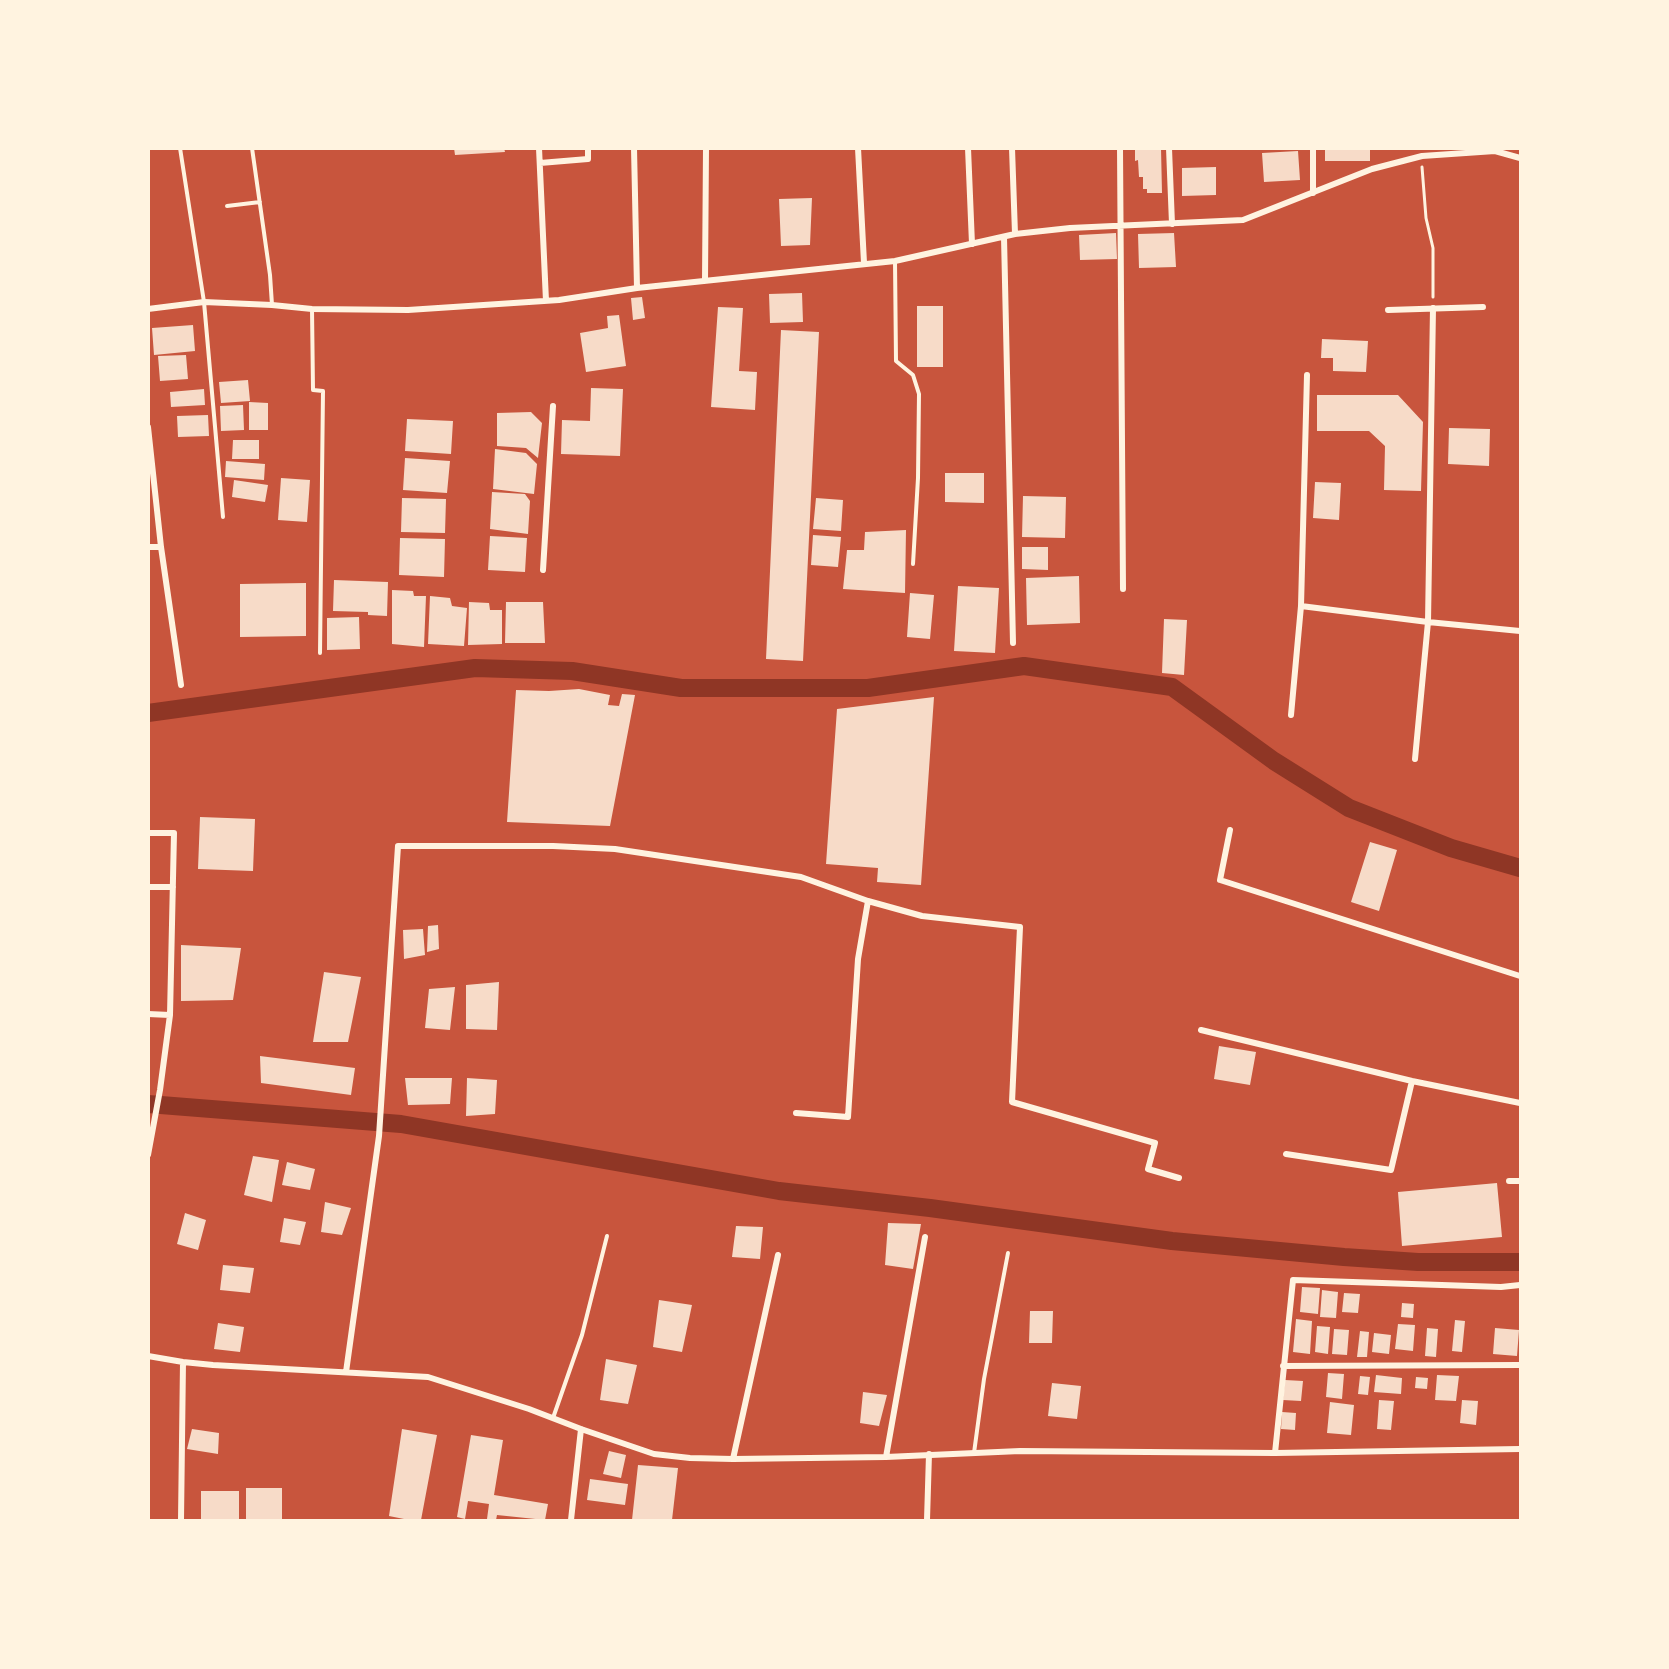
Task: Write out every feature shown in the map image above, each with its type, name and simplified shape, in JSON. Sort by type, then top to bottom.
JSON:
[{"type":"street","points":[[539,148],[546,301]]},
{"type":"street","points":[[540,163],[588,159],[588,148]]},
{"type":"street","points":[[634,148],[637,288]]},
{"type":"street","points":[[705,281],[706,148]]},
{"type":"street","points":[[858,148],[864,263]]},
{"type":"street","points":[[968,148],[972,244]]},
{"type":"street","points":[[1012,148],[1015,234]]},
{"type":"street","points":[[1120,148],[1123,589]]},
{"type":"street","points":[[1169,148],[1172,224]]},
{"type":"street","points":[[1313,148],[1313,193]]},
{"type":"street","points":[[148,309],[204,302],[312,309],[408,310],[546,301],[637,288],[895,261],[1015,234],[1070,228],[1243,220],[1372,169],[1422,156],[1481,150],[1521,158]]},
{"type":"street","points":[[1004,237],[1013,643]]},
{"type":"street","points":[[1388,310],[1483,307]]},
{"type":"street","points":[[1415,759],[1428,622],[1433,308]]},
{"type":"street","points":[[1291,715],[1301,606],[1307,375]]},
{"type":"street","points":[[543,570],[553,406]]},
{"type":"street","points":[[148,427],[161,547],[180,685]]},
{"type":"street","points":[[148,547],[161,547]]},
{"type":"street","points":[[1301,606],[1521,631]]},
{"type":"street","points":[[1230,830],[1220,880],[1521,976]]},
{"type":"street","points":[[148,833],[174,833],[170,1015],[155,1123],[148,1155]]},
{"type":"street","points":[[346,1372],[379,1133],[398,846],[553,846],[615,849],[801,877],[868,901],[922,916],[1020,927],[1012,1102],[1155,1143],[1148,1169],[1179,1179]]},
{"type":"street","points":[[148,887],[173,887]]},
{"type":"street","points":[[796,1113],[848,1117],[858,959],[868,901]]},
{"type":"street","points":[[148,1014],[170,1015]]},
{"type":"street","points":[[1201,1030],[1412,1081],[1521,1103]]},
{"type":"street","points":[[1286,1154],[1391,1170],[1412,1081]]},
{"type":"street","points":[[1509,1181],[1521,1181]]},
{"type":"street","points":[[886,1457],[925,1237]]},
{"type":"street","points":[[733,1459],[778,1255]]},
{"type":"street","points":[[1275,1453],[1293,1280],[1502,1287],[1521,1285]]},
{"type":"street","points":[[148,1356],[183,1362],[428,1377],[529,1409],[654,1454],[690,1458],[886,1457],[1031,1451],[1275,1453],[1521,1449]]},
{"type":"street","points":[[181,1521],[183,1362]]},
{"type":"street","points":[[1283,1366],[1521,1365]]},
{"type":"street","points":[[571,1521],[581,1429]]},
{"type":"street","points":[[927,1521],[929,1454]]},
{"type":"lane","points":[[180,148],[204,302],[223,517]]},
{"type":"lane","points":[[252,148],[270,275],[272,305]]},
{"type":"lane","points":[[227,206],[260,202]]},
{"type":"lane","points":[[895,261],[896,361],[913,375],[919,394],[918,478],[913,564]]},
{"type":"lane","points":[[312,309],[313,390],[323,391],[320,653]]},
{"type":"lane","points":[[553,1419],[582,1335],[607,1236]]},
{"type":"lane","points":[[974,1453],[984,1379],[1008,1252]]},
{"type":"path","points":[[1422,156],[1426,218],[1433,248],[1433,308]]},
{"type":"building","points":[[454,148],[504,148],[505,152],[455,155]]},
{"type":"building","points":[[1135,148],[1161,148],[1162,193],[1147,193],[1147,189],[1143,189],[1143,177],[1139,177],[1138,160],[1135,161]]},
{"type":"building","points":[[1325,148],[1370,148],[1370,161],[1325,161]]},
{"type":"building","points":[[1298,151],[1300,180],[1264,182],[1262,153]]},
{"type":"building","points":[[1216,167],[1216,195],[1182,196],[1182,168]]},
{"type":"building","points":[[812,198],[810,245],[781,246],[779,199]]},
{"type":"building","points":[[1116,233],[1117,259],[1080,260],[1079,235]]},
{"type":"building","points":[[1174,233],[1176,267],[1139,268],[1138,234]]},
{"type":"building","points":[[802,293],[803,322],[770,323],[769,294]]},
{"type":"building","points":[[642,297],[645,318],[633,320],[631,298]]},
{"type":"building","points":[[917,306],[943,306],[943,367],[917,367]]},
{"type":"building","points":[[718,307],[743,308],[739,371],[757,372],[755,410],[711,407]]},
{"type":"building","points":[[619,315],[626,366],[586,372],[580,333],[608,328],[607,316]]},
{"type":"building","points":[[193,325],[195,351],[154,355],[152,328]]},
{"type":"building","points":[[781,330],[819,332],[803,661],[766,659]]},
{"type":"building","points":[[1322,339],[1368,341],[1366,372],[1333,371],[1333,358],[1321,358]]},
{"type":"building","points":[[186,355],[188,379],[160,381],[158,356]]},
{"type":"building","points":[[248,380],[250,401],[221,403],[219,382]]},
{"type":"building","points":[[591,388],[623,389],[620,456],[561,454],[562,420],[590,421]]},
{"type":"building","points":[[204,389],[205,405],[171,407],[170,392]]},
{"type":"building","points":[[1317,395],[1398,395],[1423,422],[1421,491],[1384,490],[1385,446],[1369,431],[1317,431]]},
{"type":"building","points":[[249,402],[268,403],[268,430],[249,430]]},
{"type":"building","points":[[243,405],[244,430],[221,431],[220,406]]},
{"type":"building","points":[[531,412],[542,423],[538,458],[526,448],[497,446],[497,413]]},
{"type":"building","points":[[208,415],[209,436],[178,437],[177,416]]},
{"type":"building","points":[[407,419],[453,421],[451,454],[405,451]]},
{"type":"building","points":[[1449,428],[1490,429],[1489,466],[1448,464]]},
{"type":"building","points":[[233,440],[259,440],[259,459],[232,459]]},
{"type":"building","points":[[495,449],[526,453],[537,464],[534,494],[493,489]]},
{"type":"building","points":[[405,458],[450,461],[447,493],[403,490]]},
{"type":"building","points":[[226,461],[265,464],[264,480],[225,477]]},
{"type":"building","points":[[945,473],[984,473],[984,503],[945,502]]},
{"type":"building","points":[[281,478],[310,480],[307,522],[278,520]]},
{"type":"building","points":[[234,480],[268,485],[265,502],[232,497]]},
{"type":"building","points":[[1315,482],[1341,483],[1339,520],[1313,518]]},
{"type":"building","points":[[492,492],[525,494],[530,501],[528,534],[490,529]]},
{"type":"building","points":[[1023,496],[1066,497],[1065,538],[1022,537]]},
{"type":"building","points":[[402,498],[446,499],[445,533],[401,532]]},
{"type":"building","points":[[816,498],[843,500],[841,531],[813,529]]},
{"type":"building","points":[[906,530],[905,593],[843,589],[847,550],[864,550],[865,532]]},
{"type":"building","points":[[813,535],[841,537],[838,567],[811,565]]},
{"type":"building","points":[[490,536],[527,538],[525,572],[488,570]]},
{"type":"building","points":[[400,538],[445,539],[444,577],[399,575]]},
{"type":"building","points":[[1022,547],[1048,547],[1048,570],[1022,569]]},
{"type":"building","points":[[1079,576],[1080,623],[1027,625],[1026,578]]},
{"type":"building","points":[[334,580],[388,582],[387,616],[368,615],[368,612],[333,611]]},
{"type":"building","points":[[306,583],[306,636],[240,637],[240,584]]},
{"type":"building","points":[[958,586],[999,588],[995,653],[954,651]]},
{"type":"building","points":[[392,590],[413,591],[414,596],[426,596],[424,647],[392,644]]},
{"type":"building","points":[[910,593],[934,595],[930,639],[907,637]]},
{"type":"building","points":[[430,596],[450,598],[452,606],[467,608],[464,646],[428,644]]},
{"type":"building","points":[[469,602],[489,603],[490,610],[502,610],[502,644],[468,645]]},
{"type":"building","points":[[506,602],[543,602],[545,643],[505,643]]},
{"type":"building","points":[[359,617],[360,649],[327,650],[327,618]]},
{"type":"building","points":[[1164,619],[1187,620],[1184,675],[1162,673]]},
{"type":"building","points":[[579,689],[610,695],[608,705],[619,706],[622,694],[635,695],[610,826],[507,822],[516,690]]},
{"type":"building","points":[[934,697],[921,885],[877,882],[878,868],[826,864],[837,709]]},
{"type":"building","points":[[200,817],[255,819],[253,871],[198,869]]},
{"type":"building","points":[[1370,842],[1397,850],[1379,911],[1351,902]]},
{"type":"building","points":[[438,925],[439,949],[427,952],[428,926]]},
{"type":"building","points":[[423,929],[425,955],[404,959],[403,930]]},
{"type":"building","points":[[181,945],[241,948],[233,1000],[181,1001]]},
{"type":"building","points":[[324,972],[361,977],[348,1042],[313,1042]]},
{"type":"building","points":[[499,982],[497,1030],[466,1029],[466,985]]},
{"type":"building","points":[[455,987],[450,1030],[425,1028],[429,989]]},
{"type":"building","points":[[1219,1046],[1256,1052],[1250,1085],[1214,1079]]},
{"type":"building","points":[[260,1056],[355,1068],[351,1095],[261,1083]]},
{"type":"building","points":[[405,1078],[452,1078],[450,1104],[408,1105]]},
{"type":"building","points":[[467,1078],[497,1080],[495,1114],[466,1116]]},
{"type":"building","points":[[253,1156],[279,1160],[272,1202],[244,1195]]},
{"type":"building","points":[[287,1162],[315,1169],[310,1190],[282,1185]]},
{"type":"building","points":[[1497,1183],[1502,1237],[1402,1246],[1398,1192]]},
{"type":"building","points":[[325,1202],[351,1208],[342,1235],[321,1232]]},
{"type":"building","points":[[185,1213],[206,1220],[198,1250],[177,1244]]},
{"type":"building","points":[[284,1218],[306,1222],[300,1245],[280,1242]]},
{"type":"building","points":[[888,1223],[921,1224],[913,1269],[885,1265]]},
{"type":"building","points":[[736,1226],[763,1227],[760,1259],[732,1257]]},
{"type":"building","points":[[223,1265],[254,1268],[250,1293],[220,1290]]},
{"type":"building","points":[[1302,1287],[1320,1288],[1318,1314],[1300,1312]]},
{"type":"building","points":[[1322,1290],[1338,1292],[1336,1318],[1320,1317]]},
{"type":"building","points":[[1344,1293],[1360,1294],[1358,1313],[1342,1312]]},
{"type":"building","points":[[659,1300],[692,1305],[682,1352],[653,1347]]},
{"type":"building","points":[[1402,1303],[1414,1304],[1413,1318],[1401,1317]]},
{"type":"building","points":[[1030,1311],[1053,1311],[1052,1343],[1029,1343]]},
{"type":"building","points":[[1296,1319],[1312,1321],[1310,1354],[1293,1352]]},
{"type":"building","points":[[1455,1320],[1465,1321],[1462,1352],[1452,1351]]},
{"type":"building","points":[[218,1323],[244,1327],[240,1352],[214,1349]]},
{"type":"building","points":[[1398,1324],[1415,1325],[1413,1351],[1395,1349]]},
{"type":"building","points":[[1317,1326],[1330,1327],[1328,1354],[1315,1352]]},
{"type":"building","points":[[1427,1328],[1438,1329],[1436,1357],[1425,1356]]},
{"type":"building","points":[[1495,1328],[1519,1330],[1517,1356],[1493,1354]]},
{"type":"building","points":[[1334,1329],[1349,1330],[1347,1355],[1332,1354]]},
{"type":"building","points":[[1360,1331],[1369,1332],[1367,1357],[1357,1357]]},
{"type":"building","points":[[1374,1333],[1391,1335],[1389,1354],[1372,1352]]},
{"type":"building","points":[[606,1359],[637,1365],[628,1404],[600,1400]]},
{"type":"building","points":[[1328,1373],[1344,1374],[1342,1399],[1326,1397]]},
{"type":"building","points":[[1376,1375],[1402,1378],[1401,1394],[1374,1392]]},
{"type":"building","points":[[1437,1375],[1459,1376],[1456,1401],[1435,1400]]},
{"type":"building","points":[[1360,1376],[1370,1377],[1368,1395],[1358,1394]]},
{"type":"building","points":[[1416,1377],[1428,1378],[1427,1389],[1415,1388]]},
{"type":"building","points":[[1285,1380],[1303,1381],[1301,1401],[1283,1400]]},
{"type":"building","points":[[1052,1383],[1081,1386],[1077,1419],[1048,1416]]},
{"type":"building","points":[[863,1392],[887,1395],[879,1426],[860,1423]]},
{"type":"building","points":[[1379,1400],[1394,1401],[1391,1430],[1377,1429]]},
{"type":"building","points":[[1462,1400],[1478,1401],[1476,1425],[1460,1423]]},
{"type":"building","points":[[1330,1402],[1354,1405],[1351,1435],[1327,1433]]},
{"type":"building","points":[[1282,1412],[1296,1413],[1295,1430],[1281,1429]]},
{"type":"building","points":[[192,1429],[219,1433],[218,1454],[187,1449]]},
{"type":"building","points":[[402,1429],[437,1435],[421,1520],[389,1516]]},
{"type":"building","points":[[471,1435],[503,1440],[494,1495],[548,1504],[545,1520],[497,1515],[496,1520],[487,1519],[489,1504],[468,1501],[465,1519],[457,1517]]},
{"type":"building","points":[[609,1451],[626,1455],[621,1478],[603,1474]]},
{"type":"building","points":[[638,1465],[678,1468],[672,1520],[632,1520]]},
{"type":"building","points":[[590,1479],[628,1484],[625,1505],[587,1500]]},
{"type":"building","points":[[246,1488],[282,1488],[282,1520],[246,1520]]},
{"type":"building","points":[[201,1491],[239,1491],[239,1520],[201,1520]]},
{"type":"waterway","points":[[148,713],[475,668],[572,671],[681,688],[868,688],[1024,666],[1172,687],[1274,761],[1349,808],[1451,848],[1520,868]]},
{"type":"waterway","points":[[148,1104],[401,1124],[779,1191],[930,1208],[1172,1241],[1418,1262],[1520,1262]]}]
